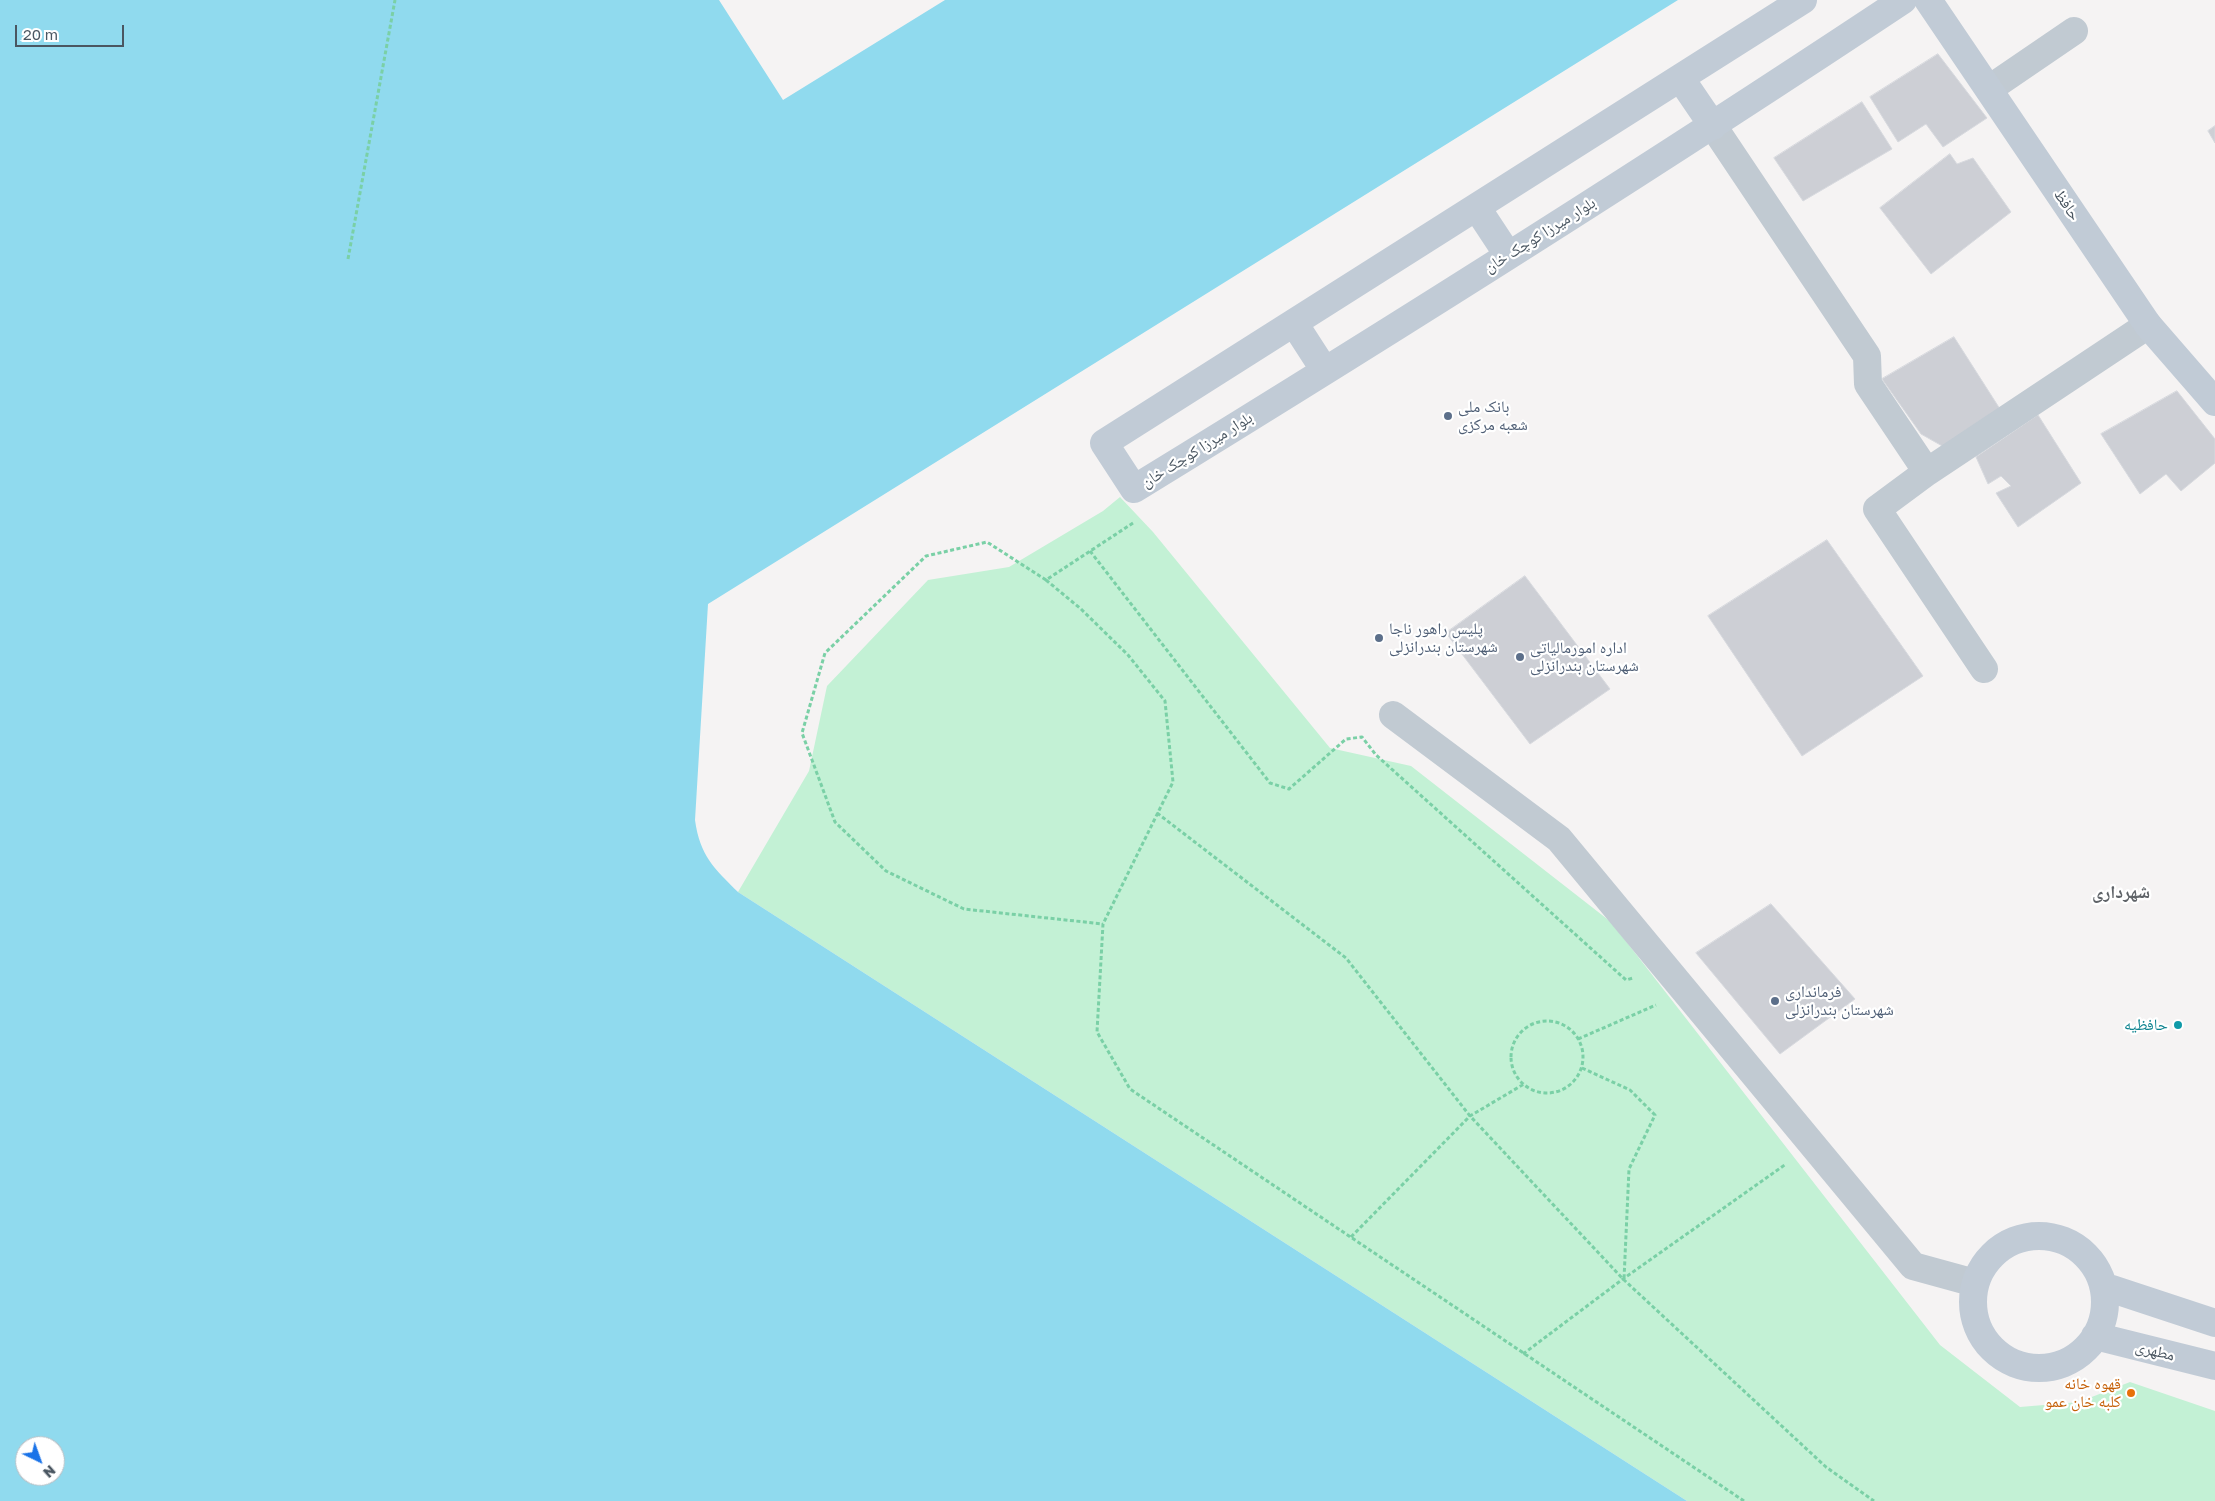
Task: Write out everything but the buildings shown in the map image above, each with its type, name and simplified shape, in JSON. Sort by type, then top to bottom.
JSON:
[{"type":"street","name":"بلوار میرزا کوچک خان","points":[[1803,0],[1104,443],[1134,489],[1325,372],[1713,126],[1903,0]]},
{"type":"street","name":"حافظ","points":[[1928,0],[2148,325],[2215,402]]},
{"type":"street","points":[[1989,89],[2074,31]]},
{"type":"street","points":[[1681,79],[1867,356],[1868,384],[1927,472]]},
{"type":"street","points":[[1477,208],[1508,255]]},
{"type":"street","points":[[1294,323],[1325,372]]},
{"type":"street","points":[[1984,669],[1877,509],[1927,472],[2148,325]]},
{"type":"street","points":[[1394,715],[1559,839],[1913,1266],[1975,1283]]},
{"type":"street","points":[[2040,1235],[2057,1238],[2073,1245],[2087,1256],[2097,1270],[2103,1286],[2105,1303],[2102,1320],[2095,1336],[2084,1350],[2071,1360],[2054,1367],[2020,1366],[2004,1359],[1990,1348],[1977,1326],[1972,1300],[1975,1283],[1982,1268],[2006,1244],[2023,1237],[2040,1235]]},
{"type":"street","points":[[2103,1286],[2215,1323]]},
{"type":"street","name":"مطهری","points":[[2095,1336],[2215,1366]]},
{"type":"path","points":[[348,259],[394,0]]},
{"type":"path","points":[[1046,580],[1141,517],[1134,489]]},
{"type":"path","points":[[1103,924],[964,909],[886,871],[835,822],[802,733],[825,652],[926,556],[987,542],[1046,580],[1081,609],[1128,655],[1165,701],[1173,782],[1103,924],[1097,1032],[1130,1089],[1744,1501]]},
{"type":"path","points":[[1090,551],[1270,782],[1289,789],[1346,739],[1362,737],[1376,755],[1626,980],[1665,966]]},
{"type":"path","points":[[1157,814],[1346,958],[1470,1116],[1624,1279],[1826,1467],[1874,1501]]},
{"type":"path","points":[[1578,1039],[1686,992]]},
{"type":"path","points":[[1552,1020],[1571,1029],[1578,1039],[1583,1047],[1582,1068],[1571,1085],[1552,1094],[1531,1091],[1516,1077],[1510,1057],[1516,1037],[1532,1024],[1552,1020]]},
{"type":"path","points":[[1582,1068],[1630,1090],[1655,1115],[1629,1169],[1624,1279]]},
{"type":"path","points":[[1351,1237],[1470,1116],[1524,1084]]},
{"type":"path","points":[[1523,1354],[1624,1279],[1812,1145]]},
{"type":"green space","points":[[1120,497],[1153,532],[1330,748],[1411,766],[1611,922],[1940,1345],[2020,1407],[2079,1402],[2130,1382],[2215,1411],[2215,1501],[1687,1501],[738,892],[809,771],[827,686],[928,580],[1009,567],[1103,511]]},
{"type":"water","points":[[0,0],[719,0],[783,100],[945,0],[1678,0],[708,604],[695,820],[704,852],[715,868],[738,892],[1687,1501],[0,1501]]},
{"type":"place","name":"بانک ملی شعبه مرکزی","points":[[1448,416]]},
{"type":"place","name":"پلیس راهور ناجا شهرستان بندرانزلی","points":[[1379,638]]},
{"type":"place","name":"اداره امورمالیاتی شهرستان بندرانزلی","points":[[1520,657]]},
{"type":"place","name":"فرمانداری شهرستان بندرانزلی","points":[[1775,1001]]},
{"type":"place","name":"حافظیه","points":[[2178,1025]]},
{"type":"place","name":"قهوه خانه کلبه خان عمو","points":[[2131,1393]]},
{"type":"district","name":"شهرداری","points":[[2121,892]]}]
